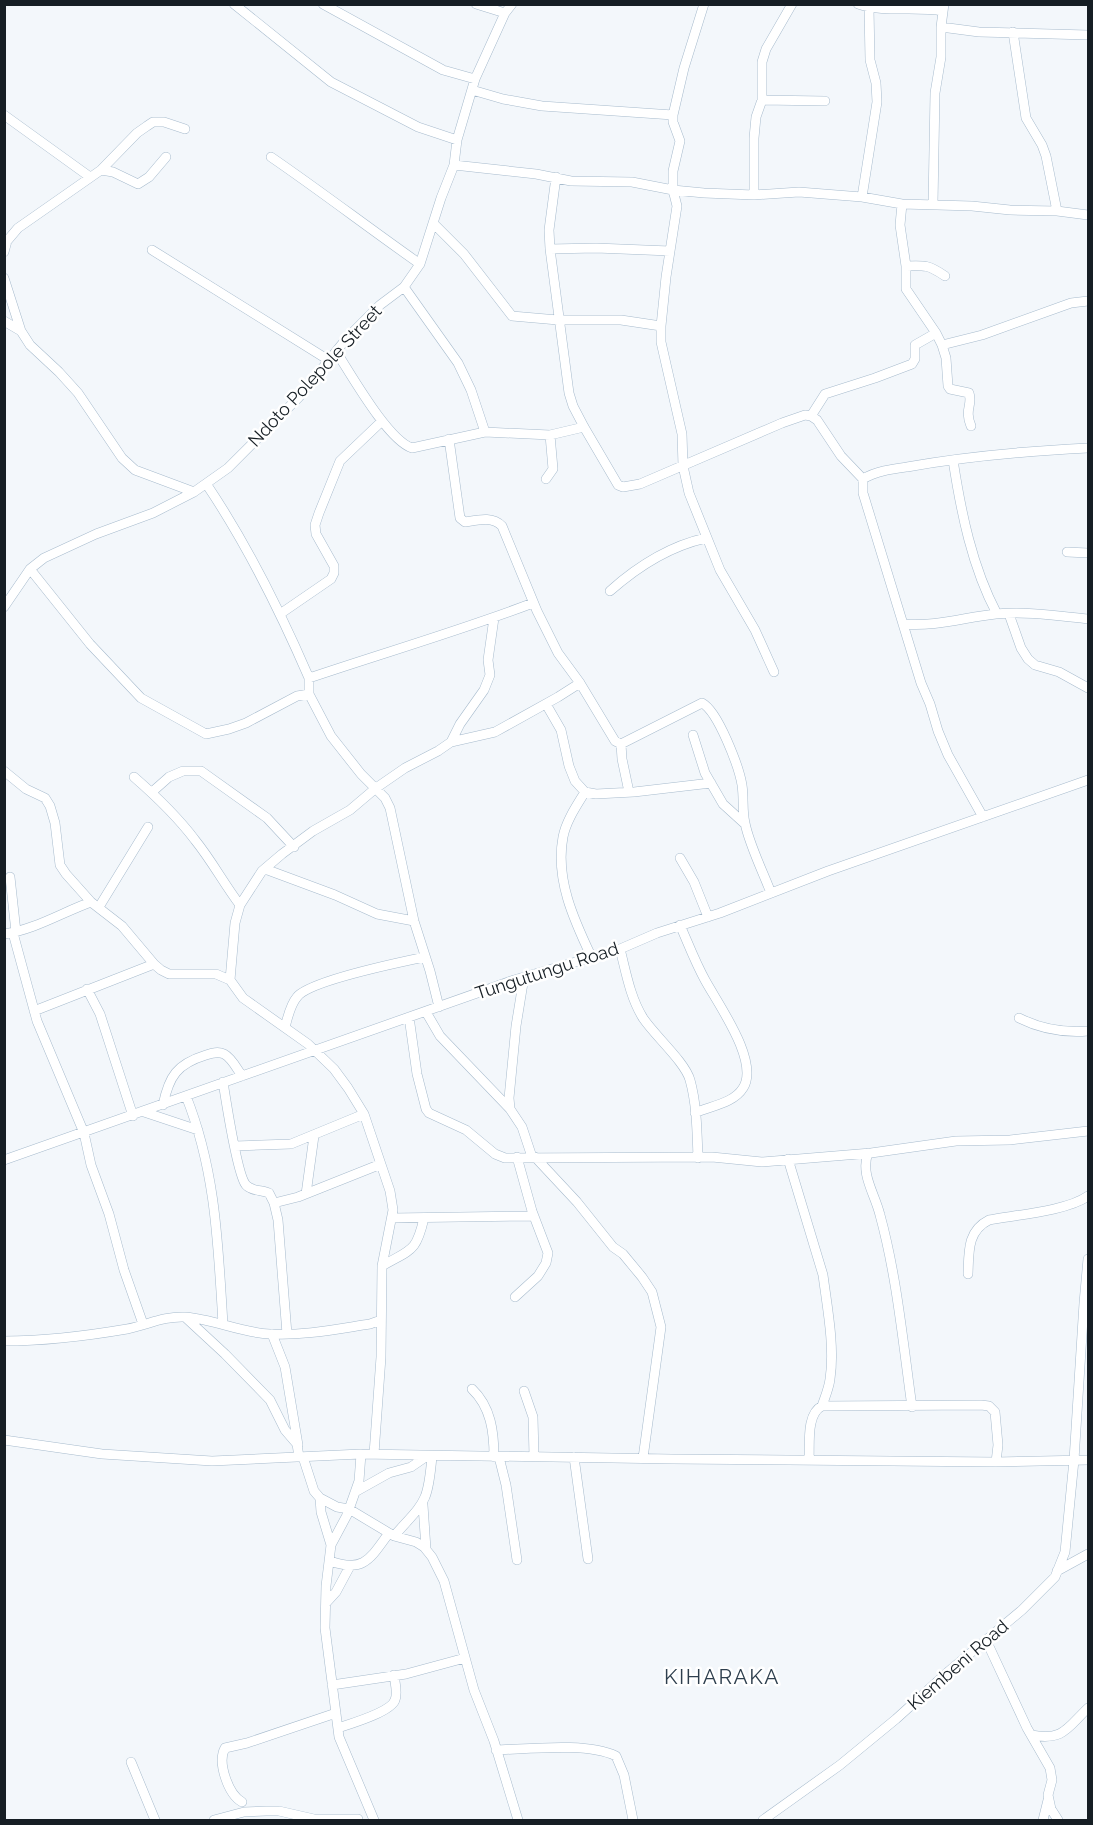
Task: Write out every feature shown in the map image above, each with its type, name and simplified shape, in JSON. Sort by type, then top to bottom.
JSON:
[{"type":"street","points":[[234,4],[331,82],[418,128],[457,140]]},
{"type":"street","points":[[323,4],[443,69],[475,79]]},
{"type":"street","points":[[476,4],[505,14]]},
{"type":"street","name":"Ndoto Polepole Street","points":[[30,569],[44,558],[96,534],[153,513],[207,485],[271,427],[299,398],[347,338],[380,305],[404,287],[420,264],[454,165],[457,140],[475,79],[505,14],[512,4]]},
{"type":"street","points":[[704,4],[684,68],[673,115],[673,122],[680,141],[679,154],[673,171],[673,190],[677,206],[661,326],[661,342],[681,434],[688,493],[720,570],[755,630],[774,672]]},
{"type":"street","points":[[754,195],[754,138],[756,117],[762,100],[761,74],[766,49],[792,4]]},
{"type":"street","points":[[858,4],[869,8],[944,8],[941,27],[941,57],[935,93],[933,204]]},
{"type":"street","points":[[862,197],[878,102],[870,60],[869,8]]},
{"type":"street","points":[[941,27],[979,32],[1089,35]]},
{"type":"street","points":[[1013,32],[1023,106],[1026,118],[1046,156],[1057,211]]},
{"type":"street","points":[[472,90],[503,99],[542,106],[673,115]]},
{"type":"street","points":[[762,100],[825,101]]},
{"type":"street","points":[[4,115],[90,177]]},
{"type":"street","points":[[4,252],[7,241],[18,228],[101,170],[137,133],[153,122],[164,122],[185,129]]},
{"type":"street","points":[[101,170],[113,172],[138,184],[149,177],[165,157]]},
{"type":"street","points":[[271,157],[420,264]]},
{"type":"street","points":[[454,165],[587,183],[632,182],[673,190],[754,195],[799,192],[862,197],[902,204],[1057,211],[1089,215]]},
{"type":"street","points":[[556,177],[549,230],[550,249],[569,393],[584,427],[618,485],[623,487],[640,484],[782,423],[805,415],[811,416],[841,456],[863,479],[863,493],[894,598],[938,731],[948,755],[983,817]]},
{"type":"street","points":[[902,204],[900,225],[906,266],[906,289],[942,345],[946,358],[948,386],[950,389],[966,392],[971,397],[966,415],[971,426]]},
{"type":"street","points":[[433,223],[464,254],[512,316],[558,320],[621,320],[661,326]]},
{"type":"street","points":[[550,249],[606,248],[670,251]]},
{"type":"street","points":[[152,250],[330,361]]},
{"type":"street","points":[[906,266],[926,265],[945,276]]},
{"type":"street","points":[[4,278],[21,332],[30,345],[78,393],[122,458],[135,470],[194,492]]},
{"type":"street","points":[[404,287],[458,363],[471,390],[486,432]]},
{"type":"street","points":[[942,345],[982,335],[1071,303],[1089,301]]},
{"type":"street","points":[[4,321],[21,332]]},
{"type":"street","points":[[811,416],[825,394],[912,364],[915,359],[915,345],[936,333]]},
{"type":"street","points":[[337,353],[382,421],[404,445],[412,448],[486,432],[550,435],[584,427]]},
{"type":"street","points":[[280,614],[331,579],[334,566],[316,534],[315,525],[340,461],[382,421]]},
{"type":"street","points":[[546,479],[553,469],[550,435]]},
{"type":"street","points":[[449,439],[460,518],[465,522],[497,520],[502,526],[532,603],[558,653],[580,683],[615,741],[621,744]]},
{"type":"street","points":[[863,479],[871,474],[953,460],[1089,448]]},
{"type":"street","points":[[953,460],[975,558],[987,594],[997,614]]},
{"type":"street","points":[[207,485],[250,555],[280,614],[309,678],[309,694],[331,736],[361,774],[385,798],[390,808],[414,921],[439,1007]]},
{"type":"street","points":[[610,591],[639,568],[679,546],[706,538]]},
{"type":"street","points":[[1067,552],[1089,553]]},
{"type":"street","points":[[4,607],[30,569],[90,644],[141,698],[206,734],[228,729],[297,696],[309,694]]},
{"type":"street","points":[[309,678],[366,658],[423,642],[532,603]]},
{"type":"street","points":[[904,624],[935,623],[997,614],[1043,614],[1089,620]]},
{"type":"street","points":[[1009,614],[1021,648],[1028,659],[1089,688]]},
{"type":"street","points":[[451,742],[487,683],[494,618]]},
{"type":"street","points":[[230,980],[235,922],[240,905],[265,869],[313,831],[350,810],[405,768],[451,742],[495,732],[580,683]]},
{"type":"street","points":[[621,744],[702,703],[708,706],[735,758],[742,784],[745,824],[771,892]]},
{"type":"street","points":[[546,704],[561,730],[568,766],[575,781],[585,792],[596,794],[629,792],[711,783]]},
{"type":"street","points":[[693,735],[705,773],[723,804],[745,824]]},
{"type":"street","points":[[621,744],[629,792]]},
{"type":"street","points":[[4,771],[26,789],[45,798],[55,823],[60,865],[76,887],[91,902],[123,926],[154,964],[169,974],[216,974],[230,980],[243,998],[316,1051],[341,1078],[364,1114],[390,1191],[393,1210],[381,1266],[381,1357],[374,1454]]},
{"type":"street","points":[[152,792],[169,777],[183,771],[201,771],[267,818],[294,846]]},
{"type":"street","points":[[134,777],[168,806],[197,842],[240,905]]},
{"type":"street","name":"Tungutungu Road","points":[[4,1160],[524,977],[620,948],[1089,780]]},
{"type":"street","points":[[585,792],[570,818],[563,837],[562,861],[567,899],[591,956]]},
{"type":"street","points":[[99,907],[148,827]]},
{"type":"street","points":[[680,858],[694,882],[708,916]]},
{"type":"street","points":[[265,869],[378,914],[414,921]]},
{"type":"street","points":[[10,878],[11,933],[34,1011],[84,1133],[91,1165],[143,1324]]},
{"type":"street","points":[[11,933],[91,902]]},
{"type":"street","points":[[681,925],[703,978],[734,1030],[748,1067],[747,1080],[735,1097],[695,1113]]},
{"type":"street","points":[[620,948],[633,1000],[638,1010],[690,1078],[698,1158]]},
{"type":"street","points":[[285,1027],[291,1006],[297,996],[313,986],[425,957]]},
{"type":"street","points":[[34,1011],[154,964]]},
{"type":"street","points":[[510,1109],[513,1056],[524,977]]},
{"type":"street","points":[[87,989],[100,1014],[133,1116]]},
{"type":"street","points":[[426,1012],[440,1036],[510,1109],[522,1127],[534,1157],[577,1202],[613,1247],[623,1254],[652,1292],[661,1327],[643,1458]]},
{"type":"street","points":[[409,1017],[417,1074],[426,1109],[429,1113],[466,1130],[495,1154],[505,1158],[698,1158],[762,1162],[868,1153],[956,1141],[1010,1140],[1089,1131]]},
{"type":"street","points":[[1019,1018],[1031,1024],[1058,1031],[1089,1031]]},
{"type":"street","points":[[163,1105],[167,1087],[176,1071],[193,1059],[215,1052],[224,1054],[242,1076]]},
{"type":"street","points":[[223,1082],[244,1183],[252,1189],[269,1193],[274,1203],[278,1220],[287,1334]]},
{"type":"street","points":[[186,1096],[198,1130],[215,1208],[223,1324]]},
{"type":"street","points":[[144,1112],[198,1130]]},
{"type":"street","points":[[235,1146],[291,1144],[364,1114]]},
{"type":"street","points":[[306,1194],[314,1136]]},
{"type":"street","points":[[868,1153],[865,1166],[880,1214],[894,1283],[912,1407]]},
{"type":"street","points":[[515,1297],[538,1276],[546,1263],[548,1253],[534,1216],[517,1157]]},
{"type":"street","points":[[788,1159],[825,1287],[831,1363],[830,1379],[822,1406]]},
{"type":"street","points":[[274,1203],[306,1194],[381,1164]]},
{"type":"street","points":[[968,1274],[971,1239],[975,1230],[982,1223],[1064,1206],[1089,1196]]},
{"type":"street","points":[[392,1218],[534,1216]]},
{"type":"street","points":[[381,1266],[415,1246],[420,1239],[424,1218]]},
{"type":"street","name":"Kiembeni Road","points":[[763,1821],[840,1766],[896,1719],[1046,1588],[1057,1572],[1065,1552],[1089,1259]]},
{"type":"street","points":[[185,1317],[270,1400],[300,1454]]},
{"type":"street","points":[[4,1341],[50,1341],[96,1335],[159,1319],[185,1317],[272,1334],[355,1326],[381,1320]]},
{"type":"street","points":[[272,1334],[285,1366],[300,1454],[314,1491],[320,1498],[337,1507],[349,1509],[391,1534],[416,1542],[426,1549],[444,1581],[474,1690],[518,1821]]},
{"type":"street","points":[[472,1389],[489,1412],[496,1457],[506,1485],[517,1560]]},
{"type":"street","points":[[524,1391],[533,1417],[534,1456]]},
{"type":"street","points":[[809,1460],[812,1416],[822,1406],[981,1405],[993,1408],[995,1415],[998,1445],[996,1462]]},
{"type":"street","points":[[4,1440],[102,1454],[212,1461],[300,1454],[996,1462],[1089,1460]]},
{"type":"street","points":[[331,1545],[356,1492],[361,1454]]},
{"type":"street","points":[[356,1492],[389,1473],[411,1467],[430,1456]]},
{"type":"street","points":[[426,1549],[427,1537],[423,1505],[431,1480],[430,1456]]},
{"type":"street","points":[[574,1457],[588,1559]]},
{"type":"street","points":[[320,1498],[321,1512],[331,1545],[325,1628],[339,1737],[374,1821]]},
{"type":"street","points":[[330,1561],[350,1566],[361,1564],[423,1505]]},
{"type":"street","points":[[1057,1572],[1089,1554]]},
{"type":"street","points":[[326,1603],[336,1592],[350,1566]]},
{"type":"street","points":[[986,1640],[1031,1736],[1050,1768],[1052,1780],[1043,1821]]},
{"type":"street","points":[[332,1685],[406,1674],[465,1658]]},
{"type":"street","points":[[338,1728],[391,1706],[395,1700],[394,1675]]},
{"type":"street","points":[[1031,1736],[1050,1738],[1057,1736],[1089,1708]]},
{"type":"street","points":[[242,1802],[230,1790],[222,1756],[225,1748],[257,1740],[336,1713]]},
{"type":"street","points":[[496,1750],[577,1748],[606,1751],[616,1756],[624,1775],[633,1821]]},
{"type":"street","points":[[131,1762],[155,1821]]},
{"type":"street","points":[[213,1821],[244,1812],[266,1810],[279,1810],[310,1819],[358,1820],[363,1798]]},
{"type":"street","points":[[1048,1798],[1058,1821]]},
{"type":"district","name":"KIHARAKA","points":[[722,1677]]}]
